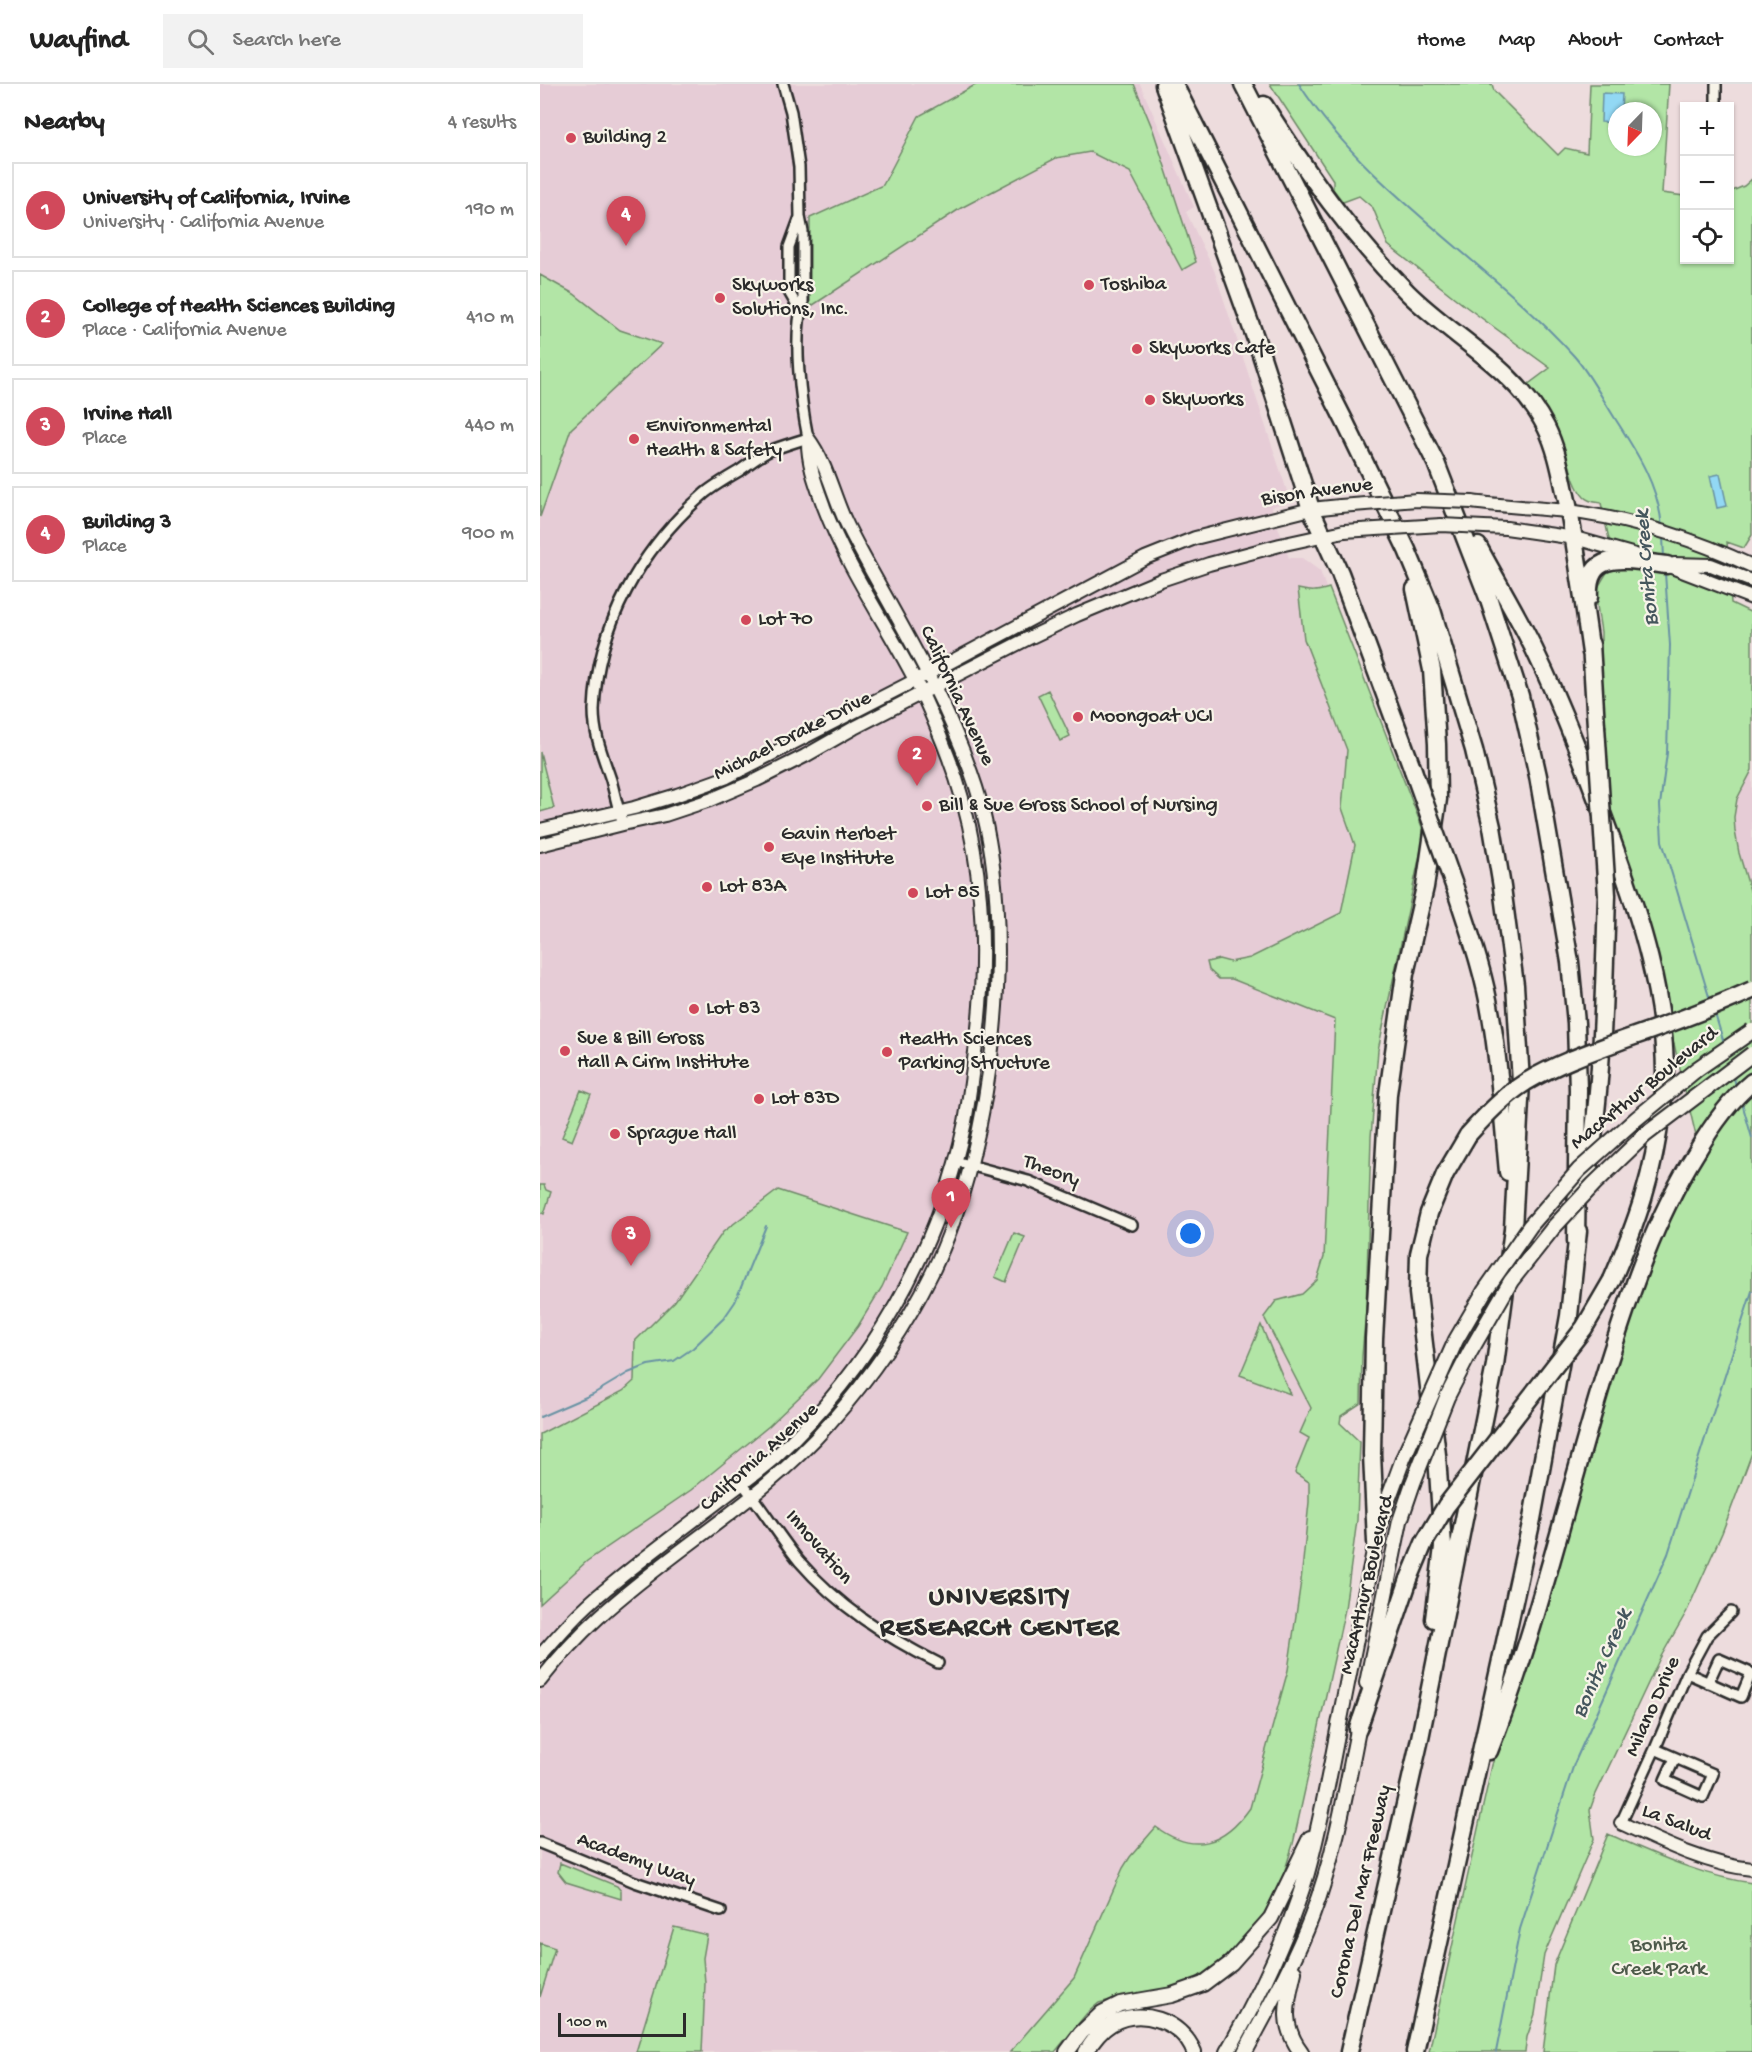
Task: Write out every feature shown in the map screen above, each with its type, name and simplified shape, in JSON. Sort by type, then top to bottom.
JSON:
[{"type":"highway","points":[[1164,84],[1259,348],[1311,509],[1340,573],[1413,770],[1479,960],[1491,1016],[1500,1080],[1514,1229]]},
{"type":"highway","points":[[1174,84],[1345,422],[1407,550],[1432,609],[1474,750],[1492,827],[1502,887],[1515,985],[1521,1082],[1514,1229],[1495,1365],[1419,1743]]},
{"type":"highway","points":[[1243,84],[1436,462],[1489,600],[1520,696],[1552,847],[1570,962],[1576,1023],[1578,1090],[1576,1241]]},
{"type":"highway","points":[[1251,84],[1341,219],[1374,258],[1409,294],[1509,379],[1529,401],[1546,427],[1559,462],[1575,538],[1591,653]]},
{"type":"highway","points":[[1358,1729],[1409,1579],[1424,1544],[1446,1506],[1584,1328],[1612,1280],[1632,1234],[1649,1182],[1658,1138],[1665,1076],[1660,1007],[1647,947],[1629,888],[1587,770],[1534,649],[1443,483]]},
{"type":"highway","points":[[1376,1542],[1372,1454],[1374,1339],[1388,1094],[1405,974],[1425,887],[1438,799],[1432,670],[1407,550]]},
{"type":"highway","points":[[1415,2052],[1532,1519],[1569,1316],[1576,1241],[1596,1122],[1607,896],[1589,591],[1594,570],[1604,562],[1614,559],[1667,565]]},
{"type":"highway","points":[[1419,1743],[1443,1547],[1437,1455],[1418,1293],[1419,1254],[1429,1213],[1445,1174],[1468,1135],[1495,1106],[1526,1082],[1587,1053],[1712,1008],[1752,990]]},
{"type":"highway","points":[[1470,1798],[1512,1687],[1631,1290],[1656,1228],[1683,1173],[1709,1131],[1741,1091],[1752,1082]]},
{"type":"highway","name":"Corona Del Mar Freeway","points":[[1349,2052],[1419,1743]]},
{"type":"main road","name":"MacArthur Boulevard","points":[[1227,2052],[1249,2014],[1284,1940],[1307,1874],[1322,1815],[1382,1516],[1403,1459],[1456,1341],[1484,1292],[1530,1226],[1579,1170],[1697,1068],[1752,1031]]},
{"type":"main road","name":"MacArthur Boulevard","points":[[1245,2052],[1302,1941],[1327,1871],[1400,1521],[1447,1398],[1470,1352],[1511,1281],[1553,1228],[1594,1184],[1645,1135],[1752,1054]]},
{"type":"main road","points":[[1067,2052],[1081,2033],[1102,2013],[1120,2004],[1172,1995],[1203,1984],[1231,1964],[1271,1918],[1322,1815]]},
{"type":"main road","points":[[1300,2052],[1288,2030],[1285,2008],[1302,1941]]},
{"type":"main road","points":[[1086,2052],[1109,2025],[1127,2016],[1144,2016],[1163,2021],[1179,2030],[1191,2044],[1194,2052]]},
{"type":"street","name":"California Avenue","points":[[540,1656],[602,1592],[772,1460],[818,1414],[852,1373],[883,1328],[920,1260],[942,1206],[955,1161],[969,1094],[979,1020],[983,964],[982,918],[974,844],[964,802],[948,757],[915,679],[836,537],[816,486],[808,452],[801,386],[800,311],[803,302],[803,232],[800,217],[797,143],[783,84]]},
{"type":"street","points":[[1716,84],[1716,102]]},
{"type":"street","name":"California Avenue","points":[[800,217],[789,247],[789,292],[800,311]]},
{"type":"street","name":"California Avenue","points":[[540,1681],[564,1650],[599,1617],[753,1497],[825,1429],[858,1389],[890,1346],[933,1271],[945,1244],[971,1165],[984,1107],[997,972],[998,917],[986,825],[976,787],[934,687],[844,519],[818,452],[808,438]]},
{"type":"street","points":[[622,824],[610,777],[600,752],[594,710],[605,644],[613,618],[629,583],[668,530],[705,492],[768,452],[808,438]]},
{"type":"street","name":"Bison Avenue","points":[[915,679],[1145,558],[1195,538],[1311,509],[1417,500],[1569,511],[1631,523],[1696,543],[1752,566]]},
{"type":"street","name":"Bison Avenue","points":[[921,693],[1077,615],[1161,580],[1209,564],[1344,531],[1441,525],[1506,528],[1575,538],[1667,565],[1749,597]]},
{"type":"street","points":[[1667,565],[1679,563],[1711,565],[1752,581]]},
{"type":"street","name":"Michael Drake Drive","points":[[540,830],[677,795],[727,777],[915,679]]},
{"type":"street","name":"Michael Drake Drive","points":[[540,845],[682,810],[757,780],[921,693]]},
{"type":"street","name":"Theory","points":[[955,1161],[1028,1181],[1132,1225]]},
{"type":"street","name":"Innovation","points":[[742,1483],[797,1558],[840,1602],[878,1630],[938,1663]]},
{"type":"street","name":"Milano Drive","points":[[1621,1823],[1687,1674],[1707,1636],[1731,1612]]},
{"type":"street","points":[[1687,1674],[1741,1698],[1751,1673],[1719,1659],[1708,1683]]},
{"type":"street","points":[[1655,1749],[1713,1774],[1703,1797],[1665,1780],[1675,1758]]},
{"type":"street","name":"La Salud","points":[[1621,1823],[1686,1852],[1752,1869]]},
{"type":"street","name":"Academy Way","points":[[540,1843],[635,1882],[721,1911]]},
{"type":"shaded area","points":[[540,84],[1140,84],[1194,207],[1186,212],[1214,270],[1287,491],[1280,504],[1271,507],[1289,558],[1302,558],[1320,571],[1387,758],[1370,1054],[1342,1412],[1299,1786],[1100,2001],[1087,2011],[1052,2052],[540,2052]]},
{"type":"shaded area","points":[[1752,770],[1752,897],[1739,853],[1734,816],[1737,799]]},
{"type":"green space","points":[[977,84],[1134,84],[1153,130],[1196,262],[1182,270],[1130,172],[1090,152],[1056,158],[961,208],[810,307],[810,218],[883,185],[919,116]]},
{"type":"green space","points":[[1270,84],[1492,84],[1494,91],[1558,155],[1565,148],[1587,153],[1590,84],[1669,84],[1662,193],[1680,195],[1680,264],[1734,264],[1734,190],[1752,179],[1752,535],[1744,548],[1727,542],[1731,603],[1752,613],[1752,770],[1737,799],[1734,817],[1739,853],[1752,897],[1752,982],[1750,983],[1752,988],[1752,1453],[1722,1533],[1687,1611],[1659,1660],[1595,1796],[1590,1810],[1594,1839],[1544,1955],[1535,2014],[1527,2037],[1525,2052],[1429,2052],[1492,1765],[1635,1303],[1665,1230],[1702,1161],[1664,1002],[1607,803],[1601,729],[1601,632],[1595,592],[1609,569],[1615,566],[1601,503],[1588,500],[1580,491],[1573,479],[1559,437],[1526,386],[1550,368],[1465,306],[1388,245],[1373,208],[1359,196],[1343,202],[1333,189],[1333,180]]},
{"type":"green space","points":[[540,275],[574,294],[620,330],[662,344],[571,429],[540,517]]},
{"type":"green space","points":[[1329,588],[1422,827],[1423,841],[1378,1050],[1371,1137],[1361,1403],[1341,1416],[1340,1423],[1360,1442],[1357,1520],[1345,1609],[1293,1844],[1284,1873],[1260,1920],[1246,1937],[1215,1966],[1195,1979],[1165,1990],[1129,1995],[1099,2003],[1087,2013],[1055,2052],[1010,2052],[1074,1978],[1123,1868],[1156,1827],[1183,1841],[1208,1842],[1230,1831],[1250,1808],[1288,1670],[1301,1581],[1309,1502],[1309,1482],[1295,1473],[1309,1438],[1300,1433],[1311,1408],[1264,1317],[1276,1301],[1302,1294],[1317,1280],[1324,1257],[1335,1020],[1232,979],[1219,979],[1209,970],[1207,962],[1219,959],[1230,962],[1250,958],[1341,913],[1355,845],[1342,808],[1347,750],[1304,639],[1298,589],[1314,591]]},
{"type":"green space","points":[[1048,690],[1070,736],[1060,741],[1038,695]]},
{"type":"green space","points":[[540,752],[554,808],[540,812]]},
{"type":"green space","points":[[581,1090],[591,1094],[572,1141],[562,1137]]},
{"type":"green space","points":[[540,1185],[544,1185],[546,1190],[551,1192],[544,1214],[540,1212]]},
{"type":"green space","points":[[778,1190],[907,1232],[882,1287],[858,1326],[818,1379],[769,1426],[691,1490],[587,1561],[540,1604],[540,1434],[623,1391],[634,1381],[635,1341],[675,1301],[723,1232]]},
{"type":"green space","points":[[1014,1233],[1025,1237],[1006,1282],[995,1277]]},
{"type":"green space","points":[[1261,1325],[1290,1394],[1240,1375]]},
{"type":"green space","name":"Bonita Creek Park","points":[[1608,1834],[1696,1870],[1752,1883],[1752,2052],[1543,2052],[1554,1965]]},
{"type":"green space","points":[[560,1863],[617,1886],[621,1891],[621,1899],[566,1882],[558,1872]]},
{"type":"green space","points":[[674,1927],[707,1935],[703,1958],[705,1983],[702,2052],[636,2052]]},
{"type":"green space","points":[[540,1943],[555,1948],[540,1997]]},
{"type":"water","points":[[1602,93],[1622,94],[1622,102],[1608,102],[1608,122],[1601,122]]},
{"type":"water","points":[[1720,474],[1727,506],[1717,508],[1710,476]]},
{"type":"waterway","name":"Bonita Creek","points":[[1299,84],[1328,123],[1394,193],[1504,288],[1580,363],[1646,471],[1657,499],[1662,528]]},
{"type":"waterway","name":"Bonita Creek","points":[[1663,537],[1664,558]]},
{"type":"waterway","name":"Bonita Creek","points":[[1665,573],[1670,645],[1667,753],[1660,805],[1662,841],[1710,1000]]},
{"type":"waterway","name":"Bonita Creek","points":[[1715,1014],[1724,1043]]},
{"type":"waterway","name":"Bonita Creek","points":[[1733,1074],[1736,1086]]},
{"type":"waterway","name":"Bonita Creek","points":[[1742,1103],[1752,1138]]},
{"type":"waterway","points":[[540,1417],[593,1394],[628,1373],[648,1365],[674,1361],[693,1348],[724,1318],[735,1302],[766,1226]]},
{"type":"waterway","name":"Bonita Creek","points":[[1496,2052],[1520,1929],[1574,1764],[1668,1554],[1752,1291]]},
{"type":"place","name":"Building 2","points":[[571,138]]},
{"type":"place","name":"Building 3","points":[[626,246]]},
{"type":"place","name":"Toshiba","points":[[1089,285]]},
{"type":"place","name":"Skyworks Solutions, Inc.","points":[[720,298]]},
{"type":"place","name":"Skyworks Cafe","points":[[1137,349]]},
{"type":"place","name":"Skyworks","points":[[1150,400]]},
{"type":"place","name":"Environmental Health & Safety","points":[[634,439]]},
{"type":"place","name":"Lot 70","points":[[746,620]]},
{"type":"place","name":"Moongoat UCI","points":[[1078,717]]},
{"type":"place","name":"College of Health Sciences Building","points":[[917,786]]},
{"type":"place","name":"Bill & Sue Gross School of Nursing","points":[[927,806]]},
{"type":"place","name":"Gavin Herbet Eye Institute","points":[[769,847]]},
{"type":"place","name":"Lot 83A","points":[[707,887]]},
{"type":"place","name":"Lot 85","points":[[913,893]]},
{"type":"place","name":"Lot 83","points":[[694,1009]]},
{"type":"place","name":"Sue & Bill Gross Hall A Cirm Institute","points":[[565,1051]]},
{"type":"place","name":"Health Sciences Parking Structure","points":[[887,1052]]},
{"type":"place","name":"Lot 83D","points":[[759,1099]]},
{"type":"place","name":"Sprague Hall","points":[[615,1134]]},
{"type":"place","name":"University of California, Irvine","points":[[951,1228]]},
{"type":"place","name":"Irvine Hall","points":[[631,1266]]},
{"type":"district","name":"UNIVERSITY RESEARCH CENTER","points":[[1000,1614]]}]
